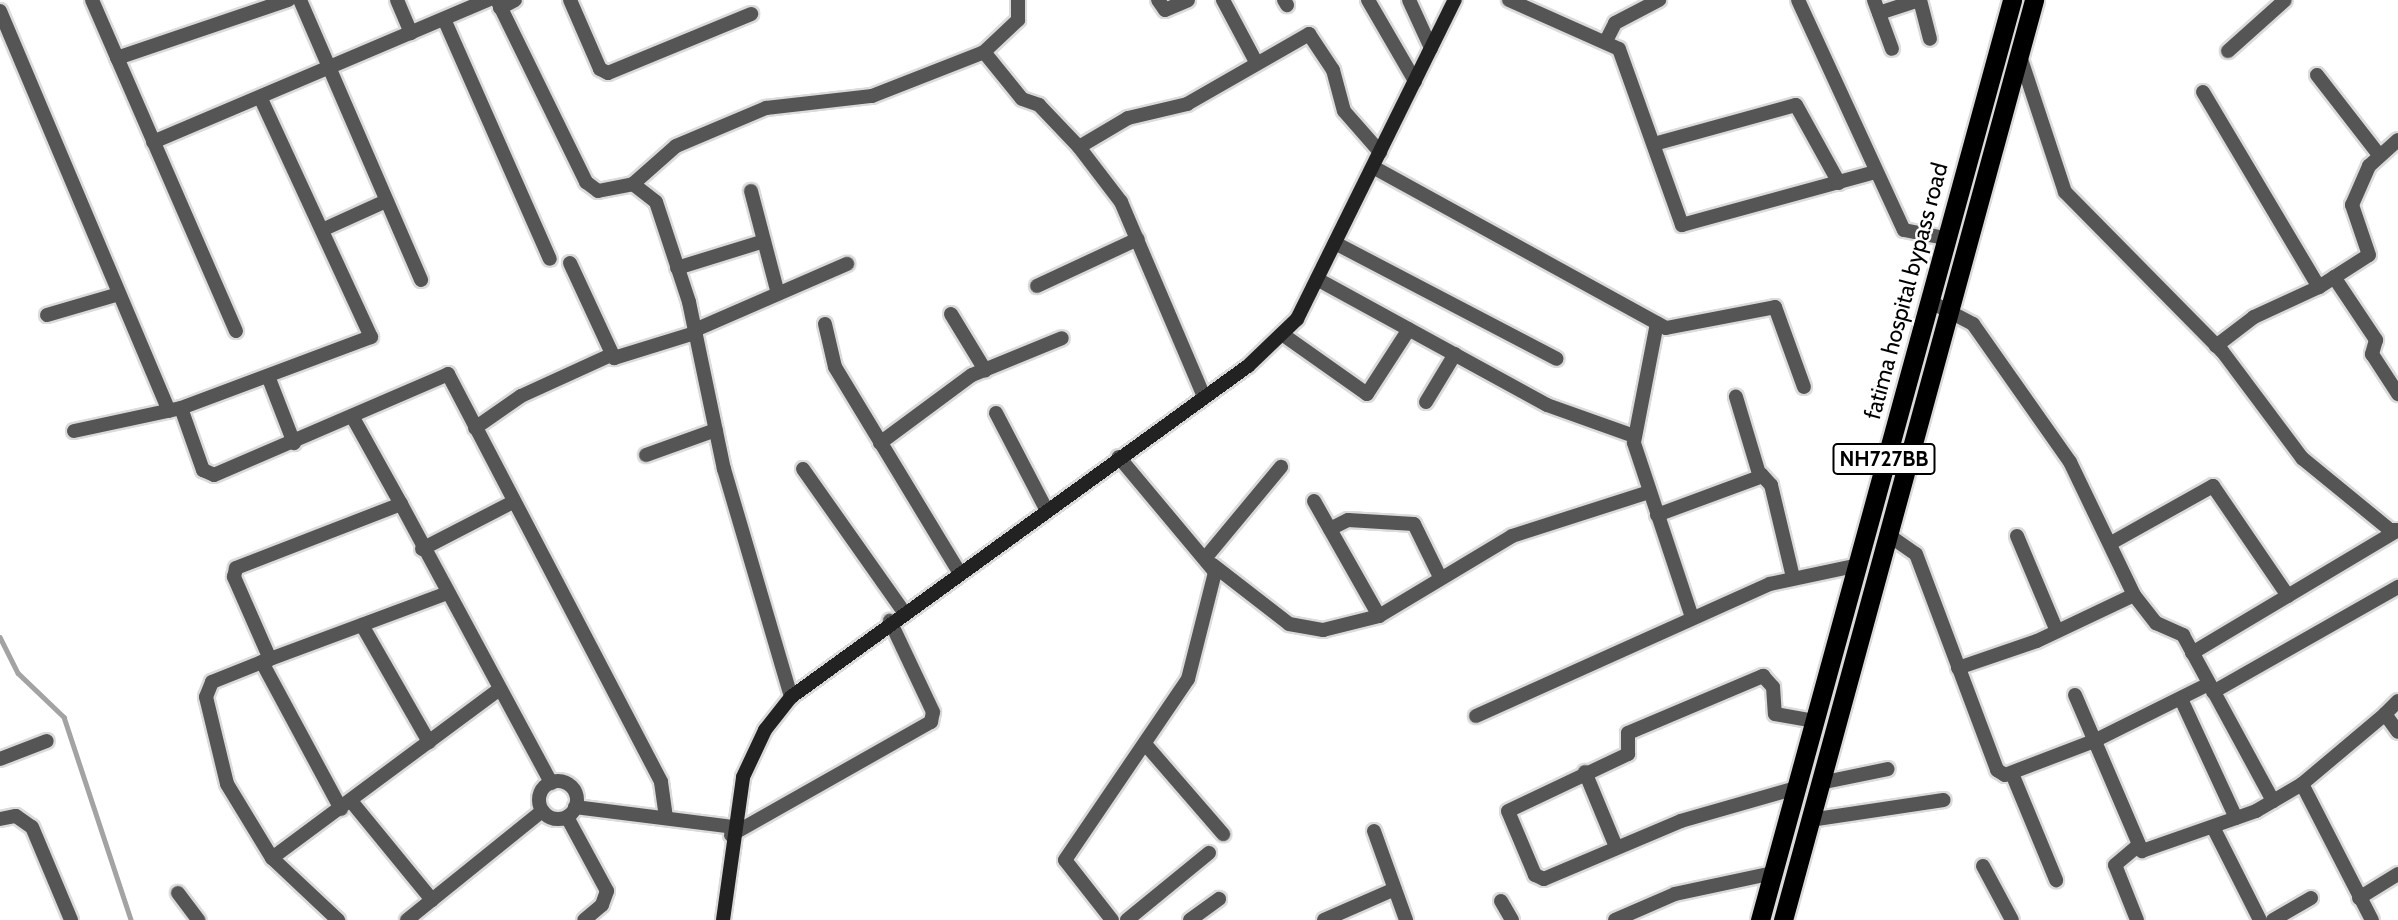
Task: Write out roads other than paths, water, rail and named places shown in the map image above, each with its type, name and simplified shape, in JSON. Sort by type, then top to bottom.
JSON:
[{"type":"highway","name":"fatima hospital bypass road","points":[[1783,920],[1898,489],[1938,304],[1945,238],[2012,0]]},
{"type":"highway","name":"fatima hospital bypass road","points":[[1760,920],[1877,485],[1938,304],[2034,0]]},
{"type":"highway","points":[[1877,485],[1898,489]]},
{"type":"main road","points":[[723,920],[732,831],[743,777],[765,730],[790,697],[890,621],[1204,397],[1282,334],[1317,279],[1455,0]]},
{"type":"street","points":[[92,0],[236,331]]},
{"type":"street","points":[[300,0],[327,69],[421,279]]},
{"type":"street","points":[[397,0],[411,33]]},
{"type":"street","points":[[153,142],[444,19],[495,3],[515,0]]},
{"type":"street","points":[[570,0],[600,69],[608,73],[751,14]]},
{"type":"street","points":[[495,3],[586,182],[598,191],[633,184],[676,146],[766,108],[873,96],[984,52],[1018,20],[1018,0]]},
{"type":"street","points":[[1158,0],[1165,10],[1188,0]]},
{"type":"street","points":[[1223,0],[1256,62]]},
{"type":"street","points":[[1368,0],[1415,81]]},
{"type":"street","points":[[1409,0],[1431,48]]},
{"type":"street","points":[[1509,0],[1606,41],[1623,56],[1680,221],[1688,226],[1876,172]]},
{"type":"street","points":[[1606,41],[1615,23],[1659,0]]},
{"type":"street","points":[[1798,0],[1876,172],[1909,234],[1945,238]]},
{"type":"street","points":[[1892,49],[1877,7],[1919,0],[1930,39]]},
{"type":"street","points":[[2228,51],[2285,0]]},
{"type":"street","points":[[117,58],[284,1]]},
{"type":"street","points":[[1,14],[119,294],[207,474],[227,472],[448,374],[512,503],[661,782],[666,818]]},
{"type":"street","points":[[444,19],[550,260]]},
{"type":"street","points":[[1079,148],[1128,118],[1187,104],[1256,62],[1312,36],[1333,70],[1344,111],[1380,152]]},
{"type":"street","points":[[984,52],[1022,99],[1040,105],[1079,148],[1121,202],[1204,397]]},
{"type":"street","points":[[2019,53],[2064,192],[2217,345],[2302,458],[2382,524],[2398,530]]},
{"type":"street","points":[[2317,75],[2379,155]]},
{"type":"street","points":[[2203,92],[2319,287]]},
{"type":"street","points":[[74,431],[175,409],[371,337],[260,97]]},
{"type":"street","points":[[1654,145],[1796,105],[1839,183]]},
{"type":"street","points":[[2217,345],[2253,317],[2319,287],[2369,255],[2351,205],[2379,155],[2398,140]]},
{"type":"street","points":[[1373,167],[1657,323],[1682,329],[1775,307],[1804,387]]},
{"type":"street","points":[[633,184],[656,202],[677,268],[695,332],[716,430],[764,620],[790,697]]},
{"type":"street","points":[[751,191],[778,294]]},
{"type":"street","points":[[322,230],[386,201]]},
{"type":"street","points":[[1037,286],[1138,239]]},
{"type":"street","points":[[677,268],[764,241]]},
{"type":"street","points":[[1335,243],[1557,359]]},
{"type":"street","points":[[570,263],[611,355]]},
{"type":"street","points":[[475,428],[521,396],[611,355],[619,358],[695,332],[847,264]]},
{"type":"street","points":[[2334,277],[2376,340],[2372,354],[2398,394]]},
{"type":"street","points":[[1317,279],[1556,410],[1634,436]]},
{"type":"street","points":[[47,315],[119,294]]},
{"type":"street","points":[[1938,304],[1973,324],[2070,462],[2134,594],[2156,623],[2183,635],[2273,801]]},
{"type":"street","points":[[951,314],[985,370]]},
{"type":"street","points":[[1657,323],[1634,436],[1649,492],[1692,617]]},
{"type":"street","points":[[825,324],[835,368],[959,572]]},
{"type":"street","points":[[1282,334],[1367,394],[1409,330]]},
{"type":"street","points":[[880,443],[985,370],[1062,338]]},
{"type":"street","points":[[1426,402],[1455,354]]},
{"type":"street","points":[[268,376],[293,443]]},
{"type":"street","points":[[1736,397],[1761,474],[1770,481],[1793,577]]},
{"type":"street","points":[[996,413],[1046,509]]},
{"type":"street","points":[[352,416],[401,504],[497,691],[551,783]]},
{"type":"street","points":[[646,456],[716,430]]},
{"type":"street","points":[[1119,457],[1210,560],[1299,628],[1323,630],[1379,617],[1440,577],[1512,536],[1649,492]]},
{"type":"street","points":[[1112,920],[1064,865],[1146,745],[1193,670],[1210,560],[1281,467]]},
{"type":"street","points":[[803,469],[904,611]]},
{"type":"street","points":[[1657,516],[1761,474]]},
{"type":"street","points":[[2111,543],[2213,486],[2288,596]]},
{"type":"street","points":[[1314,501],[1379,617]]},
{"type":"street","points":[[422,549],[512,503]]},
{"type":"street","points":[[401,504],[236,568],[237,587],[266,660],[346,805],[432,900]]},
{"type":"street","points":[[1330,529],[1348,520],[1414,524],[1440,577]]},
{"type":"street","points":[[2192,653],[2398,530]]},
{"type":"street","points":[[1886,534],[1916,554],[1997,770],[2013,776],[2181,699],[2211,688],[2398,587]]},
{"type":"street","points":[[2017,536],[2057,631]]},
{"type":"street","points":[[1476,716],[1692,617],[1793,577],[1855,566]]},
{"type":"street","points":[[338,920],[272,858],[227,784],[206,696],[212,682],[445,594]]},
{"type":"street","points":[[1958,668],[2057,631],[2134,594]]},
{"type":"street","points":[[541,811],[551,818],[571,812],[666,818],[732,831],[931,722],[933,712],[890,621]]},
{"type":"street","points":[[362,625],[429,742]]},
{"type":"street","points":[[1797,788],[1681,821],[1538,878],[1508,811],[1585,772],[1628,754],[1628,733],[1763,676],[1773,687],[1775,714],[1815,722]]},
{"type":"street","points":[[272,858],[497,691]]},
{"type":"street","points":[[2075,695],[2138,846],[2151,851],[2236,818],[2302,784],[2398,701]]},
{"type":"street","points":[[2181,699],[2236,818]]},
{"type":"street","points":[[2385,715],[2398,732]]},
{"type":"street","points":[[0,759],[47,741]]},
{"type":"street","points":[[1146,745],[1223,834]]},
{"type":"street","points":[[1820,783],[1888,769]]},
{"type":"street","points":[[1585,772],[1616,847]]},
{"type":"street","points":[[2013,776],[2056,880]]},
{"type":"street","points":[[541,811],[541,792],[551,783],[568,784],[571,812],[607,891],[602,905],[584,920]]},
{"type":"street","points":[[2302,784],[2372,920]]},
{"type":"street","points":[[1810,820],[1944,800]]},
{"type":"street","points":[[407,920],[541,811]]},
{"type":"street","points":[[0,819],[16,816],[32,827],[71,920]]},
{"type":"street","points":[[2213,827],[2260,920]]},
{"type":"street","points":[[1374,831],[1406,920]]},
{"type":"street","points":[[2137,920],[2115,865],[2138,846]]},
{"type":"street","points":[[1127,920],[1209,853]]},
{"type":"street","points":[[1983,866],[2010,916],[1993,920]]},
{"type":"street","points":[[1615,920],[1675,894],[1773,873]]},
{"type":"street","points":[[2359,898],[2398,874]]},
{"type":"street","points":[[1324,920],[1395,889]]},
{"type":"street","points":[[178,893],[198,920]]},
{"type":"street","points":[[1190,920],[1219,898]]},
{"type":"street","points":[[2273,920],[2311,898]]},
{"type":"street","points":[[1501,901],[1512,920]]},
{"type":"waterway","points":[[0,637],[18,673],[64,717],[131,920]]}]
